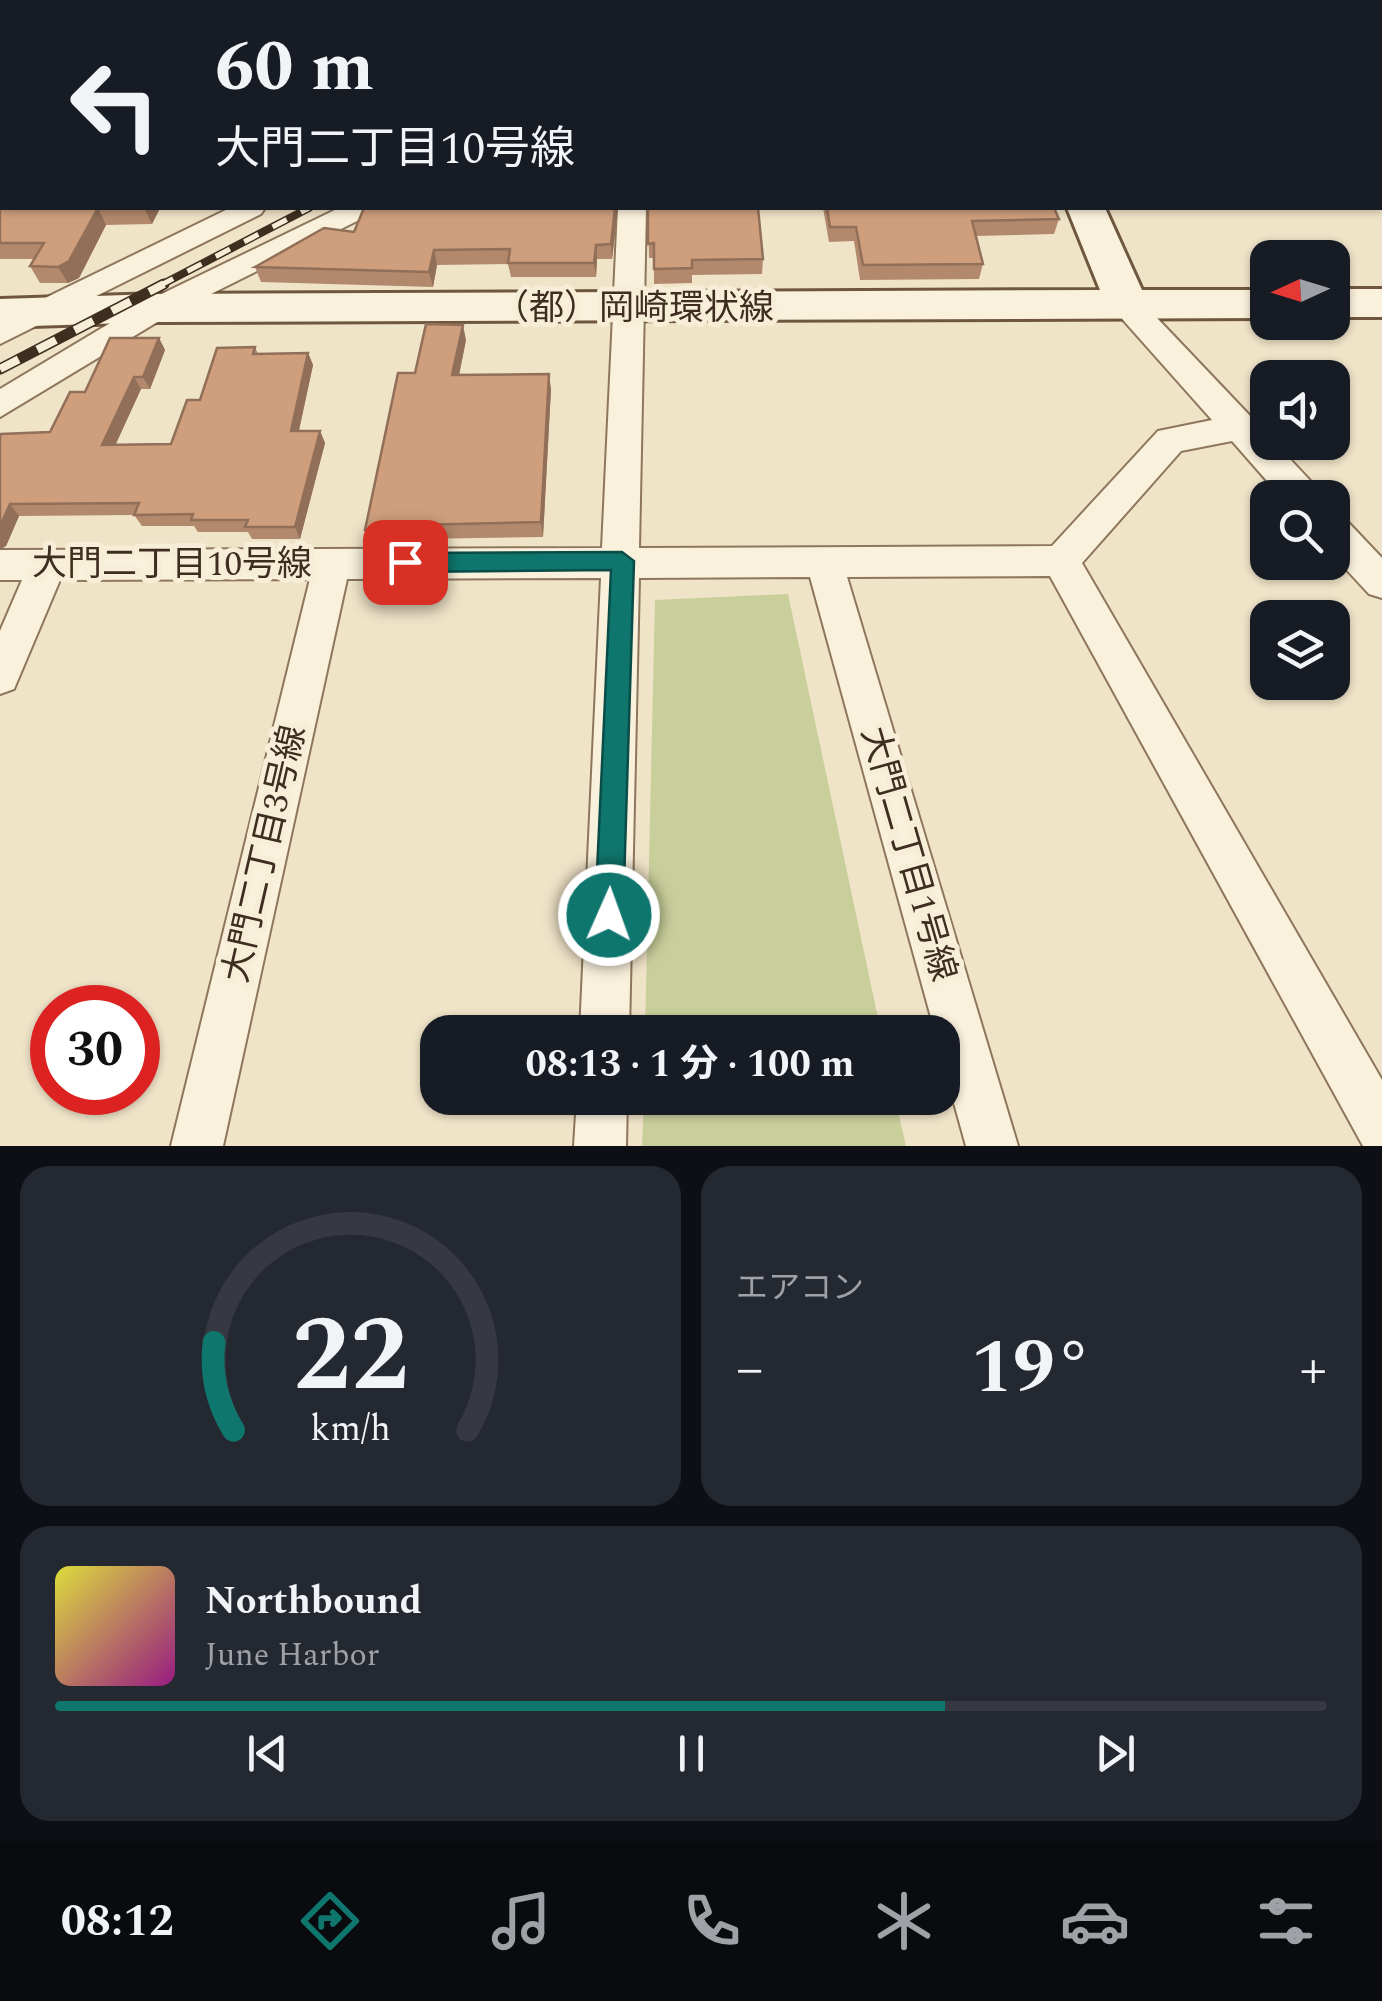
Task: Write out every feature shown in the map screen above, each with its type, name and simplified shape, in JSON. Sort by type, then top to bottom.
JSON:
[{"type":"street","points":[[12,320],[247,210]]},
{"type":"street","points":[[0,405],[158,308],[357,210]]},
{"type":"street","points":[[606,1015],[632,309],[632,210]]},
{"type":"street","points":[[1087,210],[1127,305],[1288,480]]},
{"type":"street","points":[[1350,303],[1382,302]]},
{"type":"street","name":"（都）岡崎環状線","points":[[12,320],[158,308],[1250,304]]},
{"type":"street","points":[[1240,427],[1170,440],[1060,561],[1382,1130]]},
{"type":"street","points":[[1350,549],[1382,584]]},
{"type":"street","name":"大門二丁目1号線","points":[[824,561],[992,1146]]},
{"type":"street","name":"大門二丁目10号線","points":[[0,564],[1060,561]]},
{"type":"street","name":"大門二丁目3号線","points":[[197,1146],[332,563]]},
{"type":"street","points":[[0,676],[48,564]]},
{"type":"street","points":[[600,1146],[601,1115]]},
{"type":"green space","points":[[788,594],[877,1015],[645,1015],[655,600]]},
{"type":"green space","points":[[643,1115],[899,1115],[906,1146],[642,1146]]},
{"type":"building","points":[[0,210],[97,210],[69,261],[58,267],[30,266],[44,243],[0,243]]},
{"type":"building","points":[[363,210],[615,210],[611,244],[596,245],[594,263],[508,263],[510,249],[434,250],[429,272],[255,267],[324,228],[354,232]]},
{"type":"building","points":[[648,210],[758,210],[763,259],[692,260],[692,268],[654,269],[654,243],[648,244]]},
{"type":"building","points":[[827,210],[1055,210],[1059,219],[972,221],[983,264],[863,265],[856,227],[830,227]]},
{"type":"building","points":[[426,324],[463,325],[452,375],[549,374],[541,522],[365,530],[398,373],[415,373]]},
{"type":"building","points":[[110,338],[159,338],[143,377],[134,377],[102,445],[171,444],[187,400],[200,400],[217,348],[255,347],[253,354],[308,353],[291,431],[320,431],[295,527],[245,527],[248,520],[191,520],[193,514],[134,515],[139,503],[10,504],[0,526],[0,434],[50,432],[70,392],[85,392]]},
{"type":"railway","points":[[159,286],[305,210]]},
{"type":"railway","points":[[0,369],[164,284]]},
{"type":"route","points":[[405,562],[622,561],[609,915]]}]
